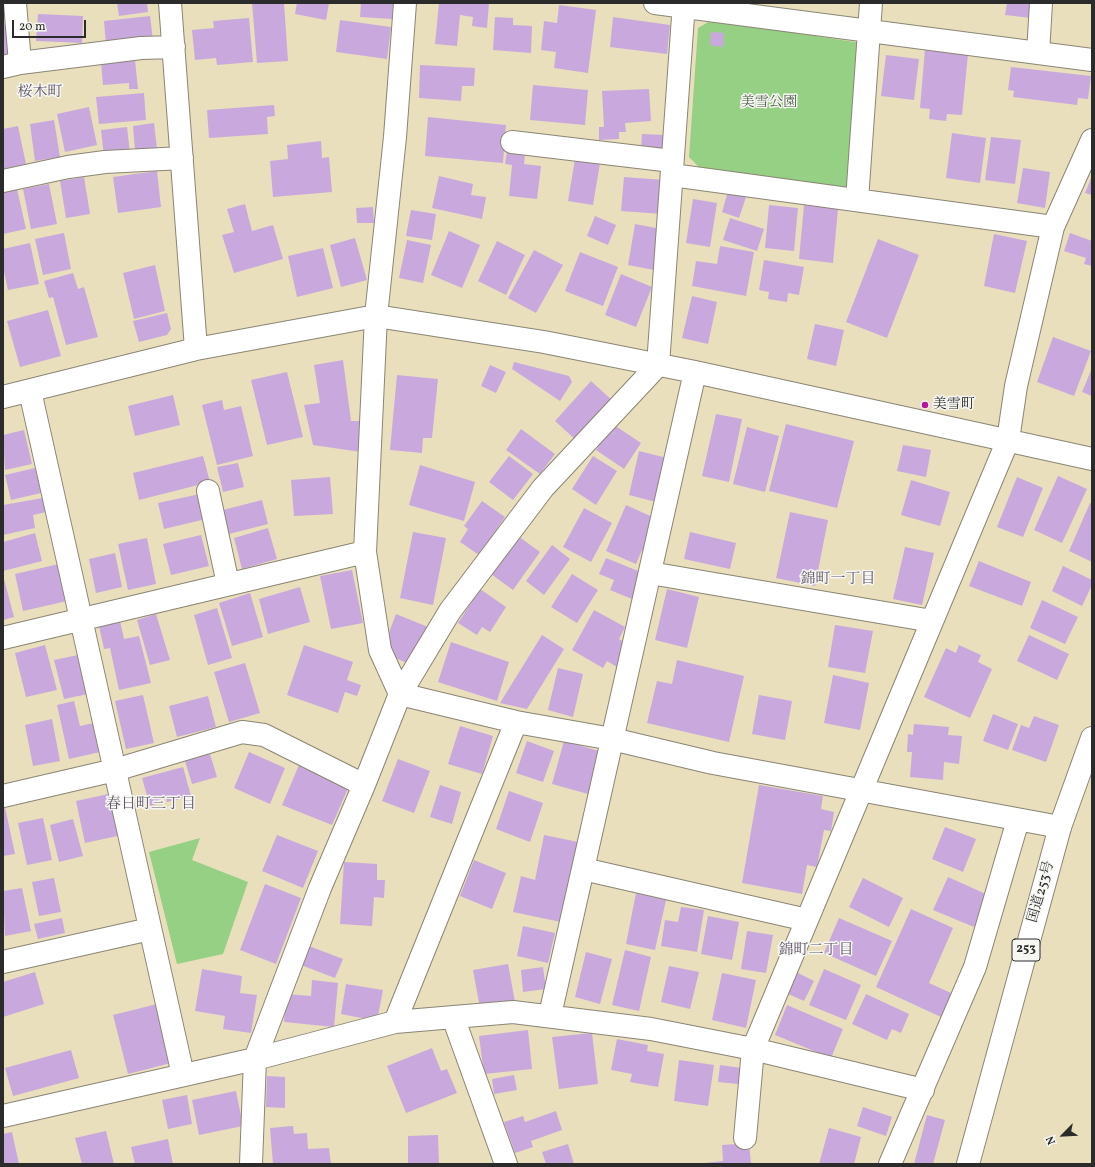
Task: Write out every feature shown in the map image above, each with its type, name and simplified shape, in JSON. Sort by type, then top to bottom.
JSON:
[{"type":"main road","points":[[15,3],[12,65],[142,48],[174,47]]},
{"type":"main road","points":[[170,3],[196,349]]},
{"type":"main road","points":[[400,694],[380,650],[365,552],[376,316],[395,137],[405,3]]},
{"type":"main road","points":[[655,3],[684,5],[1092,60]]},
{"type":"main road","points":[[857,200],[871,3]]},
{"type":"main road","points":[[1038,53],[1041,3]]},
{"type":"main road","points":[[251,1164],[255,1059],[320,888],[364,785],[400,694],[450,611],[543,488],[658,365],[684,5]]},
{"type":"main road","points":[[745,1138],[753,1049],[1008,440],[1016,386],[1053,226],[1092,140]]},
{"type":"main road","points":[[512,142],[857,200],[1053,226]]},
{"type":"main road","points":[[3,181],[68,167],[105,162],[182,158]]},
{"type":"main road","points":[[4,390],[30,391],[196,349],[376,316],[544,342],[695,372],[1092,459]]},
{"type":"main road","points":[[550,1015],[695,372]]},
{"type":"main road","points":[[30,391],[183,1075]]},
{"type":"main road","points":[[208,491],[228,584]]},
{"type":"main road","points":[[3,638],[365,552]]},
{"type":"main road","points":[[650,573],[932,621]]},
{"type":"main road","points":[[400,694],[516,722],[612,739],[713,763],[1060,827]]},
{"type":"main road","points":[[395,1022],[516,722]]},
{"type":"main road","points":[[3,796],[115,770],[242,732],[264,735],[364,785]]},
{"type":"main road","name":"国道253号","points":[[968,1164],[1060,827],[1092,738]]},
{"type":"main road","points":[[890,1164],[975,967],[1018,820]]},
{"type":"main road","points":[[583,869],[807,920]]},
{"type":"main road","points":[[3,962],[150,929]]},
{"type":"main road","points":[[3,1116],[255,1059],[395,1022],[513,1012],[550,1015],[651,1029],[753,1049],[923,1090]]},
{"type":"main road","points":[[453,1017],[506,1164]]},
{"type":"green space","name":"美雪公園","points":[[712,20],[861,43],[850,188],[701,169],[689,157],[698,28]]},
{"type":"green space","points":[[200,838],[192,860],[248,882],[223,954],[177,964],[149,852]]},
{"type":"building","points":[[117,3],[147,3],[148,12],[119,16]]},
{"type":"building","points":[[252,3],[284,3],[288,61],[257,63]]},
{"type":"building","points":[[297,3],[329,3],[326,20],[295,14]]},
{"type":"building","points":[[361,3],[393,3],[392,19],[360,17]]},
{"type":"building","points":[[439,3],[489,3],[487,28],[472,26],[473,17],[460,15],[457,46],[435,44]]},
{"type":"building","points":[[1007,3],[1033,3],[1031,18],[1005,15]]},
{"type":"building","points":[[559,5],[596,10],[588,73],[554,68],[556,52],[541,50],[544,21],[557,23]]},
{"type":"building","points":[[38,14],[83,16],[82,43],[36,41]]},
{"type":"building","points":[[3,16],[12,60],[3,61]]},
{"type":"building","points":[[150,16],[153,40],[106,45],[104,21]]},
{"type":"building","points":[[495,17],[513,18],[513,25],[532,26],[531,53],[493,50]]},
{"type":"building","points":[[613,17],[670,25],[667,54],[610,47]]},
{"type":"building","points":[[249,18],[253,62],[217,65],[216,58],[195,60],[192,30],[214,28],[213,21]]},
{"type":"building","points":[[340,20],[391,27],[387,59],[336,52]]},
{"type":"building","points":[[711,32],[724,33],[723,47],[710,45]]},
{"type":"building","points":[[925,49],[968,54],[962,115],[947,114],[946,121],[929,119],[930,109],[920,108]]},
{"type":"building","points":[[886,55],[919,59],[914,100],[881,96]]},
{"type":"building","points":[[135,60],[138,89],[129,89],[129,83],[103,85],[101,62]]},
{"type":"building","points":[[420,65],[475,68],[474,86],[462,86],[461,101],[419,98]]},
{"type":"building","points":[[1011,67],[1091,76],[1088,99],[1078,98],[1077,105],[1013,97],[1014,91],[1008,90]]},
{"type":"building","points":[[533,85],[588,90],[585,125],[530,120]]},
{"type":"building","points":[[649,89],[651,121],[625,123],[626,132],[619,132],[619,139],[599,140],[599,127],[604,127],[602,91]]},
{"type":"building","points":[[144,93],[146,120],[99,124],[96,97]]},
{"type":"building","points":[[274,105],[275,116],[267,117],[268,134],[209,138],[207,110]]},
{"type":"building","points":[[89,107],[97,145],[65,152],[57,114]]},
{"type":"building","points":[[428,117],[506,125],[503,163],[425,156]]},
{"type":"building","points":[[54,120],[60,157],[35,161],[30,124]]},
{"type":"building","points":[[154,123],[157,149],[135,151],[133,126]]},
{"type":"building","points":[[18,126],[26,164],[3,169],[3,129]]},
{"type":"building","points":[[127,127],[130,153],[104,156],[101,130]]},
{"type":"building","points":[[952,133],[986,138],[980,183],[946,178]]},
{"type":"building","points":[[642,134],[664,135],[663,149],[641,148]]},
{"type":"building","points":[[991,137],[1021,140],[1015,184],[985,180]]},
{"type":"building","points":[[321,141],[322,158],[329,157],[332,192],[273,197],[270,161],[288,159],[287,145]]},
{"type":"building","points":[[507,152],[525,154],[524,164],[541,166],[537,199],[509,196],[512,165],[505,164]]},
{"type":"building","points":[[575,159],[600,163],[593,205],[568,201]]},
{"type":"building","points":[[1023,168],[1050,172],[1045,208],[1017,203]]},
{"type":"building","points":[[157,171],[161,207],[118,213],[113,177]]},
{"type":"building","points":[[439,176],[473,184],[471,195],[486,197],[482,219],[432,208]]},
{"type":"building","points":[[1092,176],[1092,195],[1085,193]]},
{"type":"building","points":[[84,177],[90,214],[66,218],[60,181]]},
{"type":"building","points":[[624,177],[664,180],[662,214],[621,211]]},
{"type":"building","points":[[49,184],[57,224],[31,229],[23,189]]},
{"type":"building","points":[[17,189],[26,229],[3,234],[3,192]]},
{"type":"building","points":[[728,191],[746,197],[739,218],[722,212]]},
{"type":"building","points":[[693,199],[717,203],[710,247],[686,243]]},
{"type":"building","points":[[245,204],[252,231],[273,225],[283,259],[234,273],[222,235],[234,232],[227,209]]},
{"type":"building","points":[[769,205],[798,208],[794,251],[765,248]]},
{"type":"building","points":[[804,205],[838,209],[833,263],[799,259]]},
{"type":"building","points":[[373,207],[374,223],[357,223],[356,208]]},
{"type":"building","points":[[411,210],[436,214],[432,240],[406,236]]},
{"type":"building","points":[[595,216],[616,225],[608,245],[587,236]]},
{"type":"building","points":[[730,218],[764,229],[757,251],[723,240]]},
{"type":"building","points":[[635,224],[661,229],[654,270],[628,265]]},
{"type":"building","points":[[449,231],[480,245],[462,288],[431,275]]},
{"type":"building","points":[[64,233],[71,269],[43,275],[35,239]]},
{"type":"building","points":[[1070,233],[1092,241],[1092,266],[1084,264],[1086,258],[1064,251]]},
{"type":"building","points":[[994,234],[1027,241],[1015,293],[984,286]]},
{"type":"building","points":[[355,238],[367,280],[341,287],[330,245]]},
{"type":"building","points":[[878,239],[919,255],[887,338],[846,322]]},
{"type":"building","points":[[407,240],[431,245],[423,283],[399,278]]},
{"type":"building","points":[[497,241],[525,255],[506,295],[478,281]]},
{"type":"building","points":[[30,243],[39,284],[8,290],[3,267],[3,249]]},
{"type":"building","points":[[720,246],[754,252],[746,296],[692,286],[696,261],[717,264]]},
{"type":"building","points":[[323,248],[333,288],[297,297],[288,256]]},
{"type":"building","points":[[534,250],[563,265],[536,313],[508,298]]},
{"type":"building","points":[[580,252],[618,267],[603,306],[565,291]]},
{"type":"building","points":[[764,260],[804,267],[799,295],[788,293],[787,302],[768,299],[769,292],[759,290]]},
{"type":"building","points":[[155,265],[165,311],[134,319],[123,273]]},
{"type":"building","points":[[73,273],[78,289],[84,287],[98,337],[66,345],[53,297],[49,298],[44,281]]},
{"type":"building","points":[[621,274],[652,287],[636,327],[605,315]]},
{"type":"building","points":[[692,296],[717,302],[708,344],[682,338]]},
{"type":"building","points":[[48,310],[61,356],[20,367],[7,321]]},
{"type":"building","points":[[167,313],[171,329],[167,335],[139,342],[133,321]]},
{"type":"building","points":[[815,324],[844,330],[836,366],[807,359]]},
{"type":"building","points":[[1053,337],[1091,351],[1074,396],[1037,382]]},
{"type":"building","points":[[343,360],[351,421],[362,421],[361,452],[313,445],[304,405],[320,403],[314,365]]},
{"type":"building","points":[[514,362],[569,376],[572,382],[560,401],[512,369]]},
{"type":"building","points":[[490,365],[506,372],[496,393],[481,386]]},
{"type":"building","points":[[1092,368],[1092,396],[1082,392]]},
{"type":"building","points":[[287,372],[303,437],[267,445],[251,380]]},
{"type":"building","points":[[397,375],[438,379],[432,438],[423,438],[422,453],[390,450]]},
{"type":"building","points":[[591,381],[614,402],[578,442],[555,421]]},
{"type":"building","points":[[173,395],[180,425],[135,436],[128,406]]},
{"type":"building","points":[[222,400],[224,410],[241,406],[253,456],[217,465],[202,405]]},
{"type":"building","points":[[716,414],[742,419],[729,482],[702,476]]},
{"type":"building","points":[[786,424],[854,441],[837,508],[769,491]]},
{"type":"building","points":[[614,425],[641,443],[624,469],[596,450]]},
{"type":"building","points":[[747,427],[779,436],[765,492],[733,484]]},
{"type":"building","points":[[521,429],[555,454],[540,474],[506,450]]},
{"type":"building","points":[[24,430],[32,464],[5,470],[3,435]]},
{"type":"building","points":[[903,445],[931,450],[926,477],[897,471]]},
{"type":"building","points":[[639,451],[667,458],[656,502],[629,495]]},
{"type":"building","points":[[203,456],[210,482],[139,500],[133,473]]},
{"type":"building","points":[[509,456],[533,474],[513,500],[489,482]]},
{"type":"building","points":[[593,456],[617,471],[596,505],[572,489]]},
{"type":"building","points":[[238,463],[244,487],[223,492],[217,467]]},
{"type":"building","points":[[420,465],[475,482],[464,521],[409,505]]},
{"type":"building","points":[[35,468],[41,493],[11,500],[5,475]]},
{"type":"building","points":[[1058,476],[1087,489],[1062,543],[1034,530]]},
{"type":"building","points":[[330,477],[333,514],[294,516],[291,480]]},
{"type":"building","points":[[1017,477],[1043,488],[1023,537],[997,527]]},
{"type":"building","points":[[911,480],[950,492],[940,526],[901,515]]},
{"type":"building","points":[[200,494],[206,519],[164,529],[158,503]]},
{"type":"building","points":[[43,498],[46,512],[33,515],[35,528],[3,535],[3,505]]},
{"type":"building","points":[[262,500],[268,524],[229,534],[223,510]]},
{"type":"building","points":[[482,501],[505,517],[479,555],[460,542],[468,529],[464,526]]},
{"type":"building","points":[[1090,503],[1092,504],[1092,562],[1069,551]]},
{"type":"building","points":[[626,505],[657,519],[646,552],[642,550],[636,564],[606,551]]},
{"type":"building","points":[[584,508],[612,523],[591,562],[563,547]]},
{"type":"building","points":[[790,512],[828,520],[815,586],[776,578]]},
{"type":"building","points":[[268,528],[277,559],[242,569],[234,538]]},
{"type":"building","points":[[413,532],[446,538],[433,605],[400,598]]},
{"type":"building","points":[[690,532],[736,543],[730,569],[684,559]]},
{"type":"building","points":[[35,533],[42,561],[3,571],[3,542]]},
{"type":"building","points":[[201,535],[209,566],[171,575],[163,544]]},
{"type":"building","points":[[518,536],[540,552],[513,590],[491,574]]},
{"type":"building","points":[[147,538],[156,584],[128,590],[118,544]]},
{"type":"building","points":[[552,545],[570,559],[544,595],[526,581]]},
{"type":"building","points":[[905,547],[934,553],[922,605],[893,599]]},
{"type":"building","points":[[115,553],[122,587],[96,593],[89,559]]},
{"type":"building","points":[[606,558],[643,573],[632,599],[610,590],[614,580],[599,574]]},
{"type":"building","points":[[979,561],[1031,582],[1022,606],[969,586]]},
{"type":"building","points":[[59,564],[67,601],[23,611],[15,574]]},
{"type":"building","points":[[1063,566],[1092,580],[1092,585],[1082,606],[1052,591]]},
{"type":"building","points":[[352,570],[363,623],[331,629],[320,576]]},
{"type":"building","points":[[572,574],[598,590],[577,623],[551,607]]},
{"type":"building","points":[[3,575],[14,617],[3,620]]},
{"type":"building","points":[[300,587],[310,622],[268,634],[259,599]]},
{"type":"building","points":[[480,589],[506,607],[490,632],[482,627],[477,635],[458,623]]},
{"type":"building","points":[[667,589],[699,597],[687,648],[655,640]]},
{"type":"building","points":[[250,593],[263,637],[232,646],[219,603]]},
{"type":"building","points":[[1042,600],[1078,617],[1065,644],[1030,628]]},
{"type":"building","points":[[217,608],[232,658],[208,665],[194,615]]},
{"type":"building","points":[[594,610],[625,627],[619,639],[629,645],[617,667],[607,661],[603,668],[572,650]]},
{"type":"building","points":[[156,614],[170,660],[150,665],[137,620]]},
{"type":"building","points":[[396,614],[428,627],[409,664],[393,657],[388,635]]},
{"type":"building","points":[[120,621],[124,639],[139,636],[151,683],[119,690],[110,648],[104,649],[99,626]]},
{"type":"building","points":[[835,625],[873,631],[865,673],[828,667]]},
{"type":"building","points":[[542,635],[564,649],[527,709],[500,703]]},
{"type":"building","points":[[1029,635],[1069,654],[1057,680],[1017,661]]},
{"type":"building","points":[[451,642],[509,662],[497,701],[438,682]]},
{"type":"building","points":[[45,645],[57,690],[26,697],[15,653]]},
{"type":"building","points":[[304,645],[353,662],[347,680],[361,685],[357,696],[345,692],[338,713],[287,695]]},
{"type":"building","points":[[959,645],[981,655],[978,662],[992,669],[970,718],[924,697],[946,648],[956,653]]},
{"type":"building","points":[[78,655],[88,694],[64,699],[54,660]]},
{"type":"building","points":[[677,660],[744,676],[729,742],[647,723],[657,681],[672,684]]},
{"type":"building","points":[[245,663],[260,713],[229,722],[214,672]]},
{"type":"building","points":[[558,668],[583,674],[573,717],[548,710]]},
{"type":"building","points":[[833,675],[869,683],[860,730],[824,723]]},
{"type":"building","points":[[143,695],[154,743],[126,749],[115,701]]},
{"type":"building","points":[[759,695],[792,701],[785,740],[752,734]]},
{"type":"building","points":[[208,696],[216,727],[177,737],[169,706]]},
{"type":"building","points":[[74,701],[80,726],[94,723],[100,752],[69,759],[57,705]]},
{"type":"building","points":[[993,714],[1018,724],[1008,750],[983,741]]},
{"type":"building","points":[[1034,716],[1059,725],[1046,762],[1012,750],[1021,725],[1029,728]]},
{"type":"building","points":[[52,719],[60,761],[33,766],[25,725]]},
{"type":"building","points":[[914,724],[949,727],[948,735],[962,736],[959,764],[944,762],[943,780],[910,777],[912,752],[907,752],[908,734],[913,735]]},
{"type":"building","points":[[460,726],[493,736],[482,774],[448,764]]},
{"type":"building","points":[[527,741],[554,751],[543,782],[516,773]]},
{"type":"building","points":[[564,741],[599,751],[588,794],[552,784]]},
{"type":"building","points":[[249,752],[285,768],[270,804],[234,788]]},
{"type":"building","points":[[210,754],[217,777],[192,784],[185,761]]},
{"type":"building","points":[[398,759],[430,771],[414,813],[382,801]]},
{"type":"building","points":[[299,765],[349,786],[332,825],[282,805]]},
{"type":"building","points":[[183,767],[191,796],[167,802],[166,798],[158,800],[159,803],[150,806],[142,778]]},
{"type":"building","points":[[440,785],[461,792],[452,824],[430,817]]},
{"type":"building","points":[[759,785],[823,796],[821,809],[834,812],[831,831],[824,830],[817,867],[807,865],[802,894],[742,883]]},
{"type":"building","points":[[509,791],[543,803],[530,842],[496,829]]},
{"type":"building","points":[[113,793],[122,835],[85,843],[76,801]]},
{"type":"building","points":[[5,807],[15,854],[3,856],[3,808]]},
{"type":"building","points":[[43,818],[52,860],[27,865],[18,823]]},
{"type":"building","points":[[73,819],[83,856],[59,862],[50,825]]},
{"type":"building","points":[[945,827],[976,839],[963,872],[932,859]]},
{"type":"building","points":[[277,835],[318,851],[303,888],[262,871]]},
{"type":"building","points":[[544,835],[578,842],[561,922],[513,912],[521,876],[535,880]]},
{"type":"building","points":[[474,860],[506,873],[492,909],[460,896]]},
{"type":"building","points":[[344,862],[377,864],[377,880],[385,880],[384,898],[374,897],[372,926],[340,924]]},
{"type":"building","points":[[948,877],[988,895],[974,927],[933,910]]},
{"type":"building","points":[[54,878],[61,912],[39,916],[32,882]]},
{"type":"building","points":[[863,878],[903,898],[889,927],[849,907]]},
{"type":"building","points":[[265,884],[301,898],[276,964],[240,950]]},
{"type":"building","points":[[22,888],[31,931],[5,936],[3,891]]},
{"type":"building","points":[[636,893],[666,900],[655,950],[626,944]]},
{"type":"building","points":[[681,907],[704,910],[697,952],[661,946],[665,920],[678,922]]},
{"type":"building","points":[[911,909],[953,928],[929,983],[951,993],[941,1017],[876,987]]},
{"type":"building","points":[[708,916],[739,922],[732,960],[701,954]]},
{"type":"building","points":[[62,918],[65,933],[38,939],[34,924]]},
{"type":"building","points":[[839,918],[892,941],[876,976],[824,953]]},
{"type":"building","points":[[523,926],[555,933],[548,963],[517,956]]},
{"type":"building","points":[[747,931],[773,935],[766,973],[741,969]]},
{"type":"building","points":[[309,946],[343,959],[335,978],[301,965]]},
{"type":"building","points":[[625,950],[651,957],[639,1011],[612,1005]]},
{"type":"building","points":[[586,952],[612,959],[600,1004],[575,997]]},
{"type":"building","points":[[508,964],[515,1002],[480,1008],[473,970]]},
{"type":"building","points":[[669,966],[699,972],[690,1009],[661,1002]]},
{"type":"building","points":[[543,967],[546,989],[523,992],[521,970]]},
{"type":"building","points":[[202,969],[242,976],[240,993],[257,995],[251,1033],[223,1029],[225,1016],[195,1011]]},
{"type":"building","points":[[824,969],[861,985],[846,1020],[809,1005]]},
{"type":"building","points":[[35,972],[44,1004],[3,1017],[3,982]]},
{"type":"building","points":[[796,972],[814,981],[804,1001],[786,993]]},
{"type":"building","points":[[722,973],[756,980],[746,1028],[712,1020]]},
{"type":"building","points":[[312,980],[338,983],[334,1027],[284,1022],[286,994],[311,996]]},
{"type":"building","points":[[346,984],[383,990],[377,1021],[341,1014]]},
{"type":"building","points":[[866,994],[909,1014],[901,1033],[892,1029],[887,1040],[852,1024]]},
{"type":"building","points":[[157,1004],[171,1063],[128,1074],[113,1015]]},
{"type":"building","points":[[787,1005],[843,1029],[831,1058],[775,1035]]},
{"type":"building","points":[[528,1030],[532,1069],[484,1074],[479,1036]]},
{"type":"building","points":[[592,1033],[598,1084],[559,1089],[552,1037]]},
{"type":"building","points":[[617,1039],[648,1045],[647,1051],[664,1054],[658,1087],[630,1082],[632,1074],[611,1070]]},
{"type":"building","points":[[432,1048],[441,1071],[447,1069],[457,1093],[406,1113],[387,1066]]},
{"type":"building","points":[[71,1050],[79,1078],[13,1096],[5,1068]]},
{"type":"building","points":[[679,1060],[714,1065],[708,1106],[674,1101]]},
{"type":"building","points":[[720,1065],[741,1068],[738,1084],[718,1082]]},
{"type":"building","points":[[514,1075],[517,1090],[494,1094],[492,1079]]},
{"type":"building","points":[[267,1076],[285,1077],[285,1108],[266,1107]]},
{"type":"building","points":[[236,1091],[243,1126],[199,1135],[192,1100]]},
{"type":"building","points":[[187,1095],[192,1124],[168,1129],[162,1100]]},
{"type":"building","points":[[863,1107],[892,1117],[886,1136],[857,1126]]},
{"type":"building","points":[[556,1111],[562,1130],[531,1141],[533,1147],[515,1153],[504,1122],[523,1116],[525,1122]]},
{"type":"building","points":[[927,1115],[945,1120],[933,1164],[914,1164]]},
{"type":"building","points":[[293,1126],[294,1134],[307,1133],[308,1149],[329,1148],[331,1164],[273,1164],[270,1128]]},
{"type":"building","points":[[829,1128],[861,1137],[854,1164],[819,1164]]},
{"type":"building","points":[[106,1131],[114,1164],[82,1164],[75,1138]]},
{"type":"building","points":[[12,1132],[19,1164],[3,1164],[3,1134]]},
{"type":"building","points":[[438,1135],[439,1164],[408,1164],[408,1136]]},
{"type":"building","points":[[168,1139],[173,1164],[135,1164],[131,1147]]},
{"type":"building","points":[[749,1143],[751,1164],[695,1164],[723,1161],[722,1145]]},
{"type":"building","points":[[568,1144],[574,1164],[546,1164],[542,1152]]},
{"type":"place","name":"美雪町","points":[[925,405]]},
{"type":"district","name":"桜木町","points":[[40,93]]},
{"type":"district","name":"錦町一丁目","points":[[838,580]]},
{"type":"district","name":"春日町三丁目","points":[[151,805]]},
{"type":"district","name":"錦町二丁目","points":[[816,951]]}]
